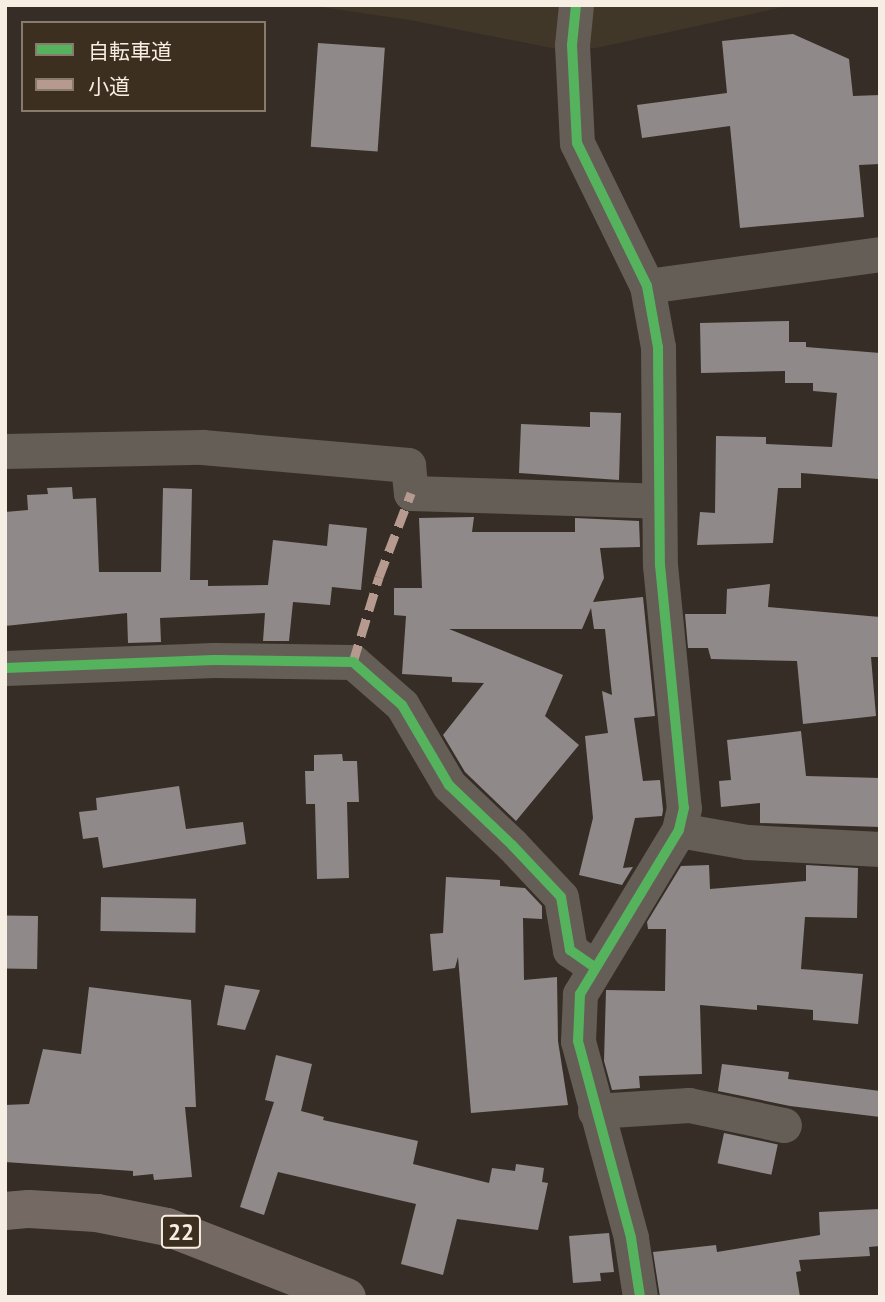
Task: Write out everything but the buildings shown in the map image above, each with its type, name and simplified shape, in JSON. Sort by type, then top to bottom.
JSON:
[{"type":"main road","name":"22","points":[[5,1211],[97,1213],[167,1227],[347,1297]]},
{"type":"street","points":[[576,5],[572,45],[576,144],[647,286],[658,347],[660,565],[684,808],[679,830],[580,993],[578,1041],[631,1238],[640,1297]]},
{"type":"street","points":[[647,286],[880,254]]},
{"type":"street","points":[[5,451],[202,447],[408,465],[411,493],[659,501]]},
{"type":"street","points":[[5,668],[215,660],[353,662],[402,705],[449,785],[512,845],[561,897],[570,950],[594,967]]},
{"type":"street","points":[[679,830],[747,842],[880,849]]},
{"type":"street","points":[[595,1111],[689,1105],[784,1125]]},
{"type":"shaded area","points":[[308,5],[793,5],[596,48],[552,48],[410,20]]},
{"type":"marked path","points":[[353,662],[379,577],[411,493]]},
{"type":"cycle path","points":[[576,5],[572,45],[577,143],[647,286],[658,347],[660,565],[684,808],[679,830],[580,994],[578,1041],[631,1238],[640,1297]]},
{"type":"cycle path","points":[[5,668],[214,660],[353,662],[402,705],[449,785],[512,845],[561,897],[570,950],[594,967]]}]
